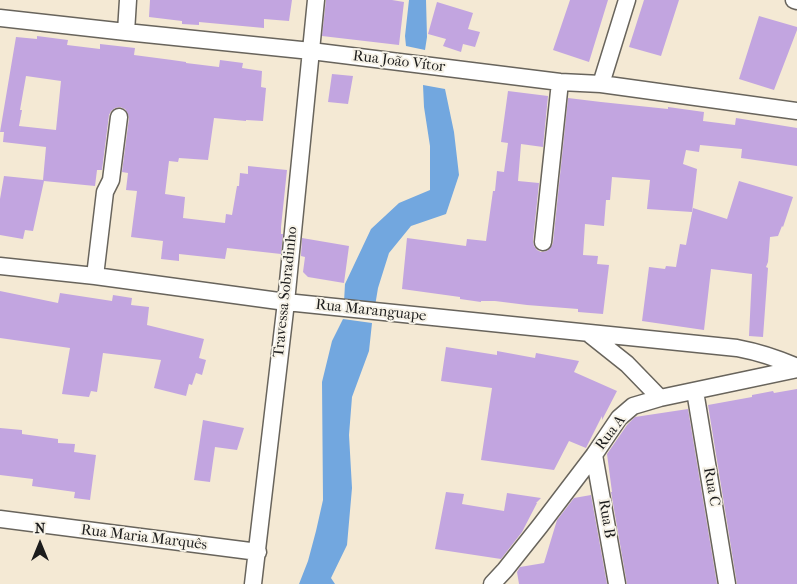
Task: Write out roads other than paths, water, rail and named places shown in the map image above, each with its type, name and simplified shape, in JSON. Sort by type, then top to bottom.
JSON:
[{"type":"street","points":[[126,32],[128,0]]},
{"type":"street","name":"Travessa Sobradinho","points":[[253,584],[286,302],[316,0]]},
{"type":"street","points":[[601,84],[627,0]]},
{"type":"street","name":"Rua João Vítor","points":[[0,18],[311,51],[560,82],[601,84],[797,111]]},
{"type":"street","points":[[543,242],[560,82]]},
{"type":"street","points":[[95,276],[105,192],[110,180],[119,117]]},
{"type":"street","name":"Rua Maranguape","points":[[0,266],[95,276],[286,302],[737,348],[757,351],[778,358],[797,368]]},
{"type":"street","points":[[587,332],[627,364],[660,398]]},
{"type":"street","name":"Rua A","points":[[492,584],[506,577],[540,526],[594,455],[619,418],[632,406],[660,398],[797,368]]},
{"type":"street","name":"Rua C","points":[[695,390],[727,584]]},
{"type":"street","name":"Rua B","points":[[594,455],[618,584]]},
{"type":"street","name":"Rua Maria Marquês","points":[[0,519],[258,552]]},
{"type":"water","points":[[409,0],[426,0],[427,37],[425,50],[406,46],[405,36]]},
{"type":"water","points":[[423,85],[445,89],[454,132],[459,175],[446,214],[411,226],[389,253],[378,288],[375,306],[344,302],[345,284],[371,229],[399,203],[430,190],[430,146],[424,107]]},
{"type":"water","points":[[343,319],[372,323],[369,351],[352,397],[349,435],[352,488],[347,545],[331,578],[335,584],[299,584],[308,561],[323,500],[322,382],[332,341]]}]
